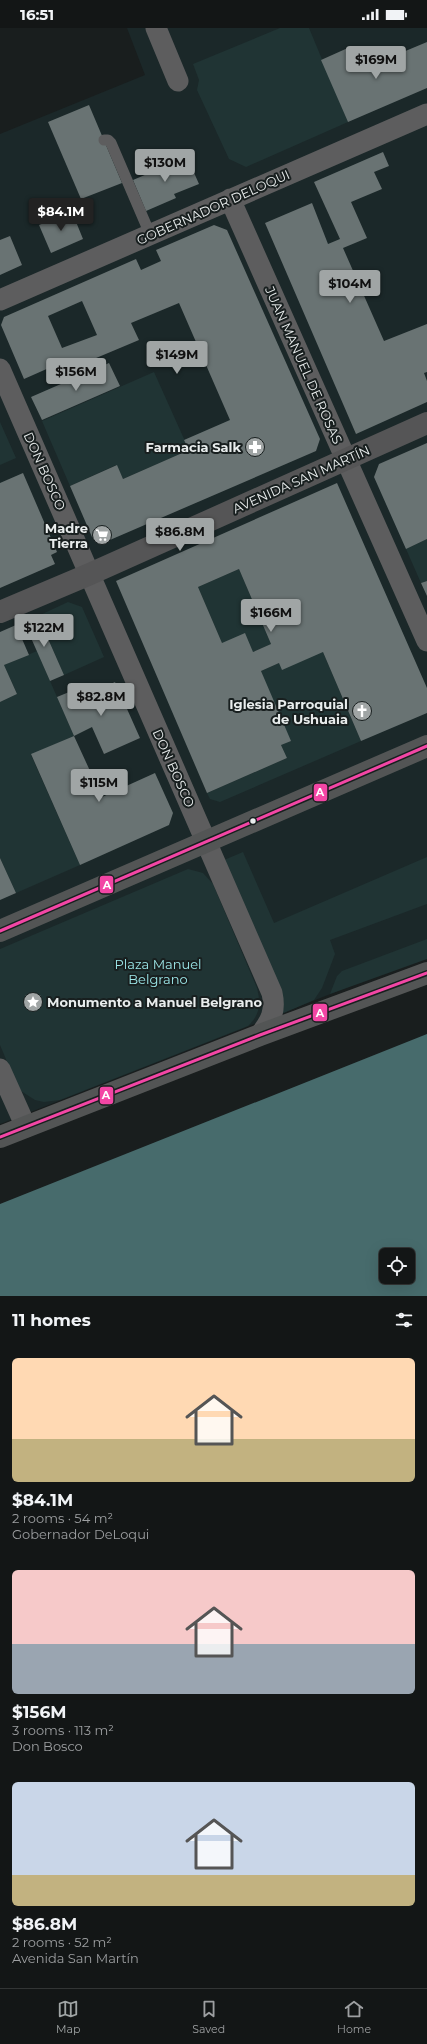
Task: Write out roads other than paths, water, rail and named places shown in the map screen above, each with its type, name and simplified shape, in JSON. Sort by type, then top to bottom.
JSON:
[{"type":"main road","name":"AVENIDA SAN MARTÍN","points":[[0,612],[90,574],[427,423]]},
{"type":"main road","points":[[0,931],[427,746]]},
{"type":"main road","points":[[0,1137],[260,1035],[427,973]]},
{"type":"street","points":[[156,28],[178,81]]},
{"type":"street","name":"GOBERNADOR DELOQUI","points":[[0,300],[427,114]]},
{"type":"street","name":"JUAN MANUEL DE ROSAS","points":[[230,199],[427,641]]},
{"type":"street","name":"DON BOSCO","points":[[0,369],[272,993],[275,1004],[273,1015],[268,1026],[260,1035]]},
{"type":"street","points":[[0,1069],[26,1127]]},
{"type":"lane","points":[[104,140],[108,140],[111,143],[150,234]]},
{"type":"place","name":"Farmacia Salk","points":[[255,447]]},
{"type":"place","name":"Madre Tierra","points":[[102,535]]},
{"type":"place","name":"Iglesia Parroquial de Ushuaia","points":[[362,711]]},
{"type":"place","name":"Monumento a Manuel Belgrano","points":[[33,1002]]},
{"type":"park label","name":"Plaza Manuel Belgrano","points":[[158,972]]}]
